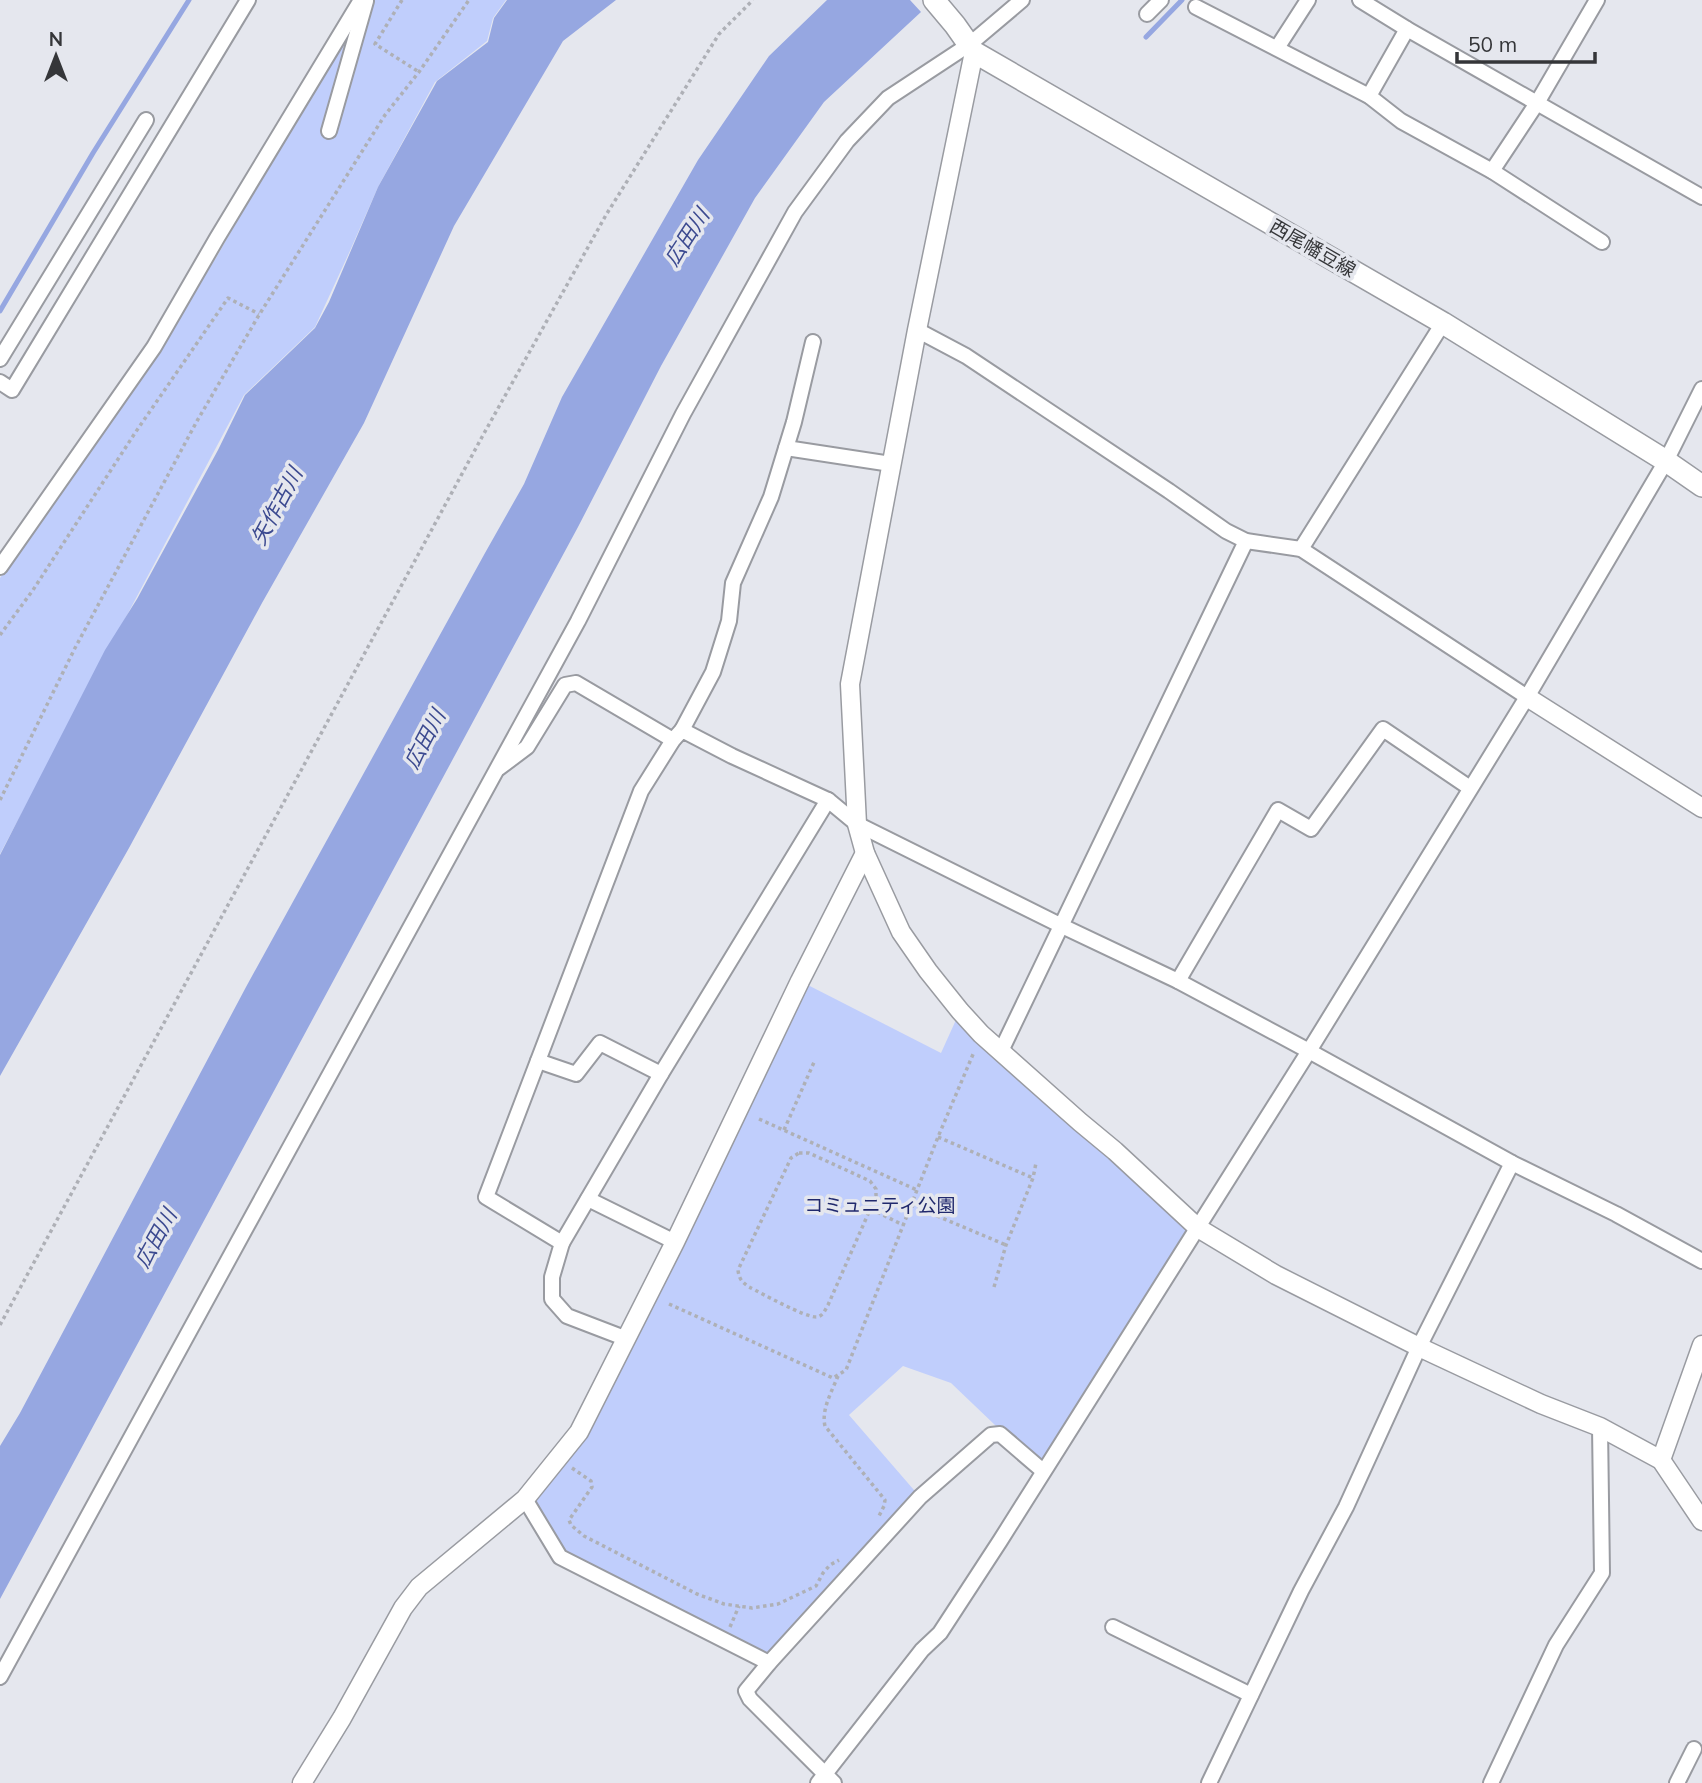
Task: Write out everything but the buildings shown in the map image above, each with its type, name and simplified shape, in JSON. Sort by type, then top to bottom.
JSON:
[{"type":"main road","name":"西尾幡豆線","points":[[934,0],[972,48],[1443,323],[1702,486]]},
{"type":"street","points":[[0,382],[12,390],[248,0]]},
{"type":"street","points":[[0,567],[154,347],[361,0]]},
{"type":"street","points":[[329,131],[366,0]]},
{"type":"street","points":[[0,1678],[578,621],[683,414],[796,212],[847,141],[888,99],[972,48],[1022,0]]},
{"type":"street","points":[[1147,14],[1161,0]]},
{"type":"street","points":[[1277,48],[1308,0]]},
{"type":"street","points":[[1360,0],[1702,197]]},
{"type":"street","points":[[1492,171],[1537,103],[1597,0]]},
{"type":"street","points":[[1196,7],[1369,96],[1401,121],[1492,171],[1602,242]]},
{"type":"street","points":[[1369,96],[1408,29]]},
{"type":"street","points":[[972,48],[850,684],[857,824],[865,853],[901,932],[928,971],[981,1034],[1198,1228],[1276,1275],[1419,1347],[1541,1404],[1600,1427],[1661,1460],[1702,1521]]},
{"type":"street","points":[[0,359],[146,120]]},
{"type":"street","points":[[1301,549],[1443,323]]},
{"type":"street","points":[[917,330],[966,356],[1226,531],[1245,541],[1301,549],[1702,808]]},
{"type":"street","points":[[562,1243],[486,1197],[641,791],[678,735],[713,672],[729,621],[733,583],[771,497],[813,342]]},
{"type":"street","points":[[1043,1471],[1000,1434],[991,1435],[920,1497],[746,1691],[750,1699],[826,1781],[922,1650],[940,1633],[1198,1228],[1527,697],[1665,461],[1702,389]]},
{"type":"street","points":[[786,448],[891,464]]},
{"type":"street","points":[[1001,1051],[1245,541]]},
{"type":"street","points":[[495,771],[527,747],[565,685],[576,683],[678,735],[732,756],[828,800],[857,824],[1178,981],[1512,1163],[1616,1214],[1702,1261]]},
{"type":"street","points":[[1178,981],[1278,810],[1311,829],[1383,729],[1470,788]]},
{"type":"street","points":[[627,1339],[567,1316],[552,1299],[552,1277],[562,1243],[661,1073],[828,800]]},
{"type":"street","points":[[302,1783],[356,1694],[403,1608],[419,1587],[525,1499],[579,1432],[865,853]]},
{"type":"street","points":[[538,1061],[576,1074],[600,1044],[661,1073]]},
{"type":"street","points":[[1209,1783],[1301,1591],[1346,1507],[1419,1347],[1512,1163]]},
{"type":"street","points":[[588,1199],[675,1242]]},
{"type":"street","points":[[1661,1460],[1702,1345]]},
{"type":"street","points":[[1491,1783],[1556,1645],[1602,1573],[1600,1427]]},
{"type":"street","points":[[525,1499],[561,1557],[769,1663]]},
{"type":"street","points":[[1113,1627],[1251,1695]]},
{"type":"street","points":[[1677,1783],[1694,1749]]},
{"type":"path","points":[[402,0],[375,44],[419,72]]},
{"type":"path","points":[[0,800],[75,648],[197,421],[259,314],[385,115],[419,72],[468,0]]},
{"type":"path","points":[[0,1325],[449,496],[606,215],[719,34],[753,0]]},
{"type":"path","points":[[0,635],[33,590],[135,433],[228,298],[259,314]]},
{"type":"path","points":[[670,1304],[833,1378],[846,1370],[981,1034]]},
{"type":"path","points":[[784,1130],[816,1060]]},
{"type":"path","points":[[758,1119],[917,1190]]},
{"type":"path","points":[[938,1137],[1033,1178]]},
{"type":"path","points":[[799,1153],[809,1153],[870,1181],[876,1189],[871,1209],[823,1314],[817,1317],[806,1314],[749,1287],[738,1277],[741,1263],[791,1158],[799,1153]]},
{"type":"path","points":[[993,1287],[1006,1245],[1033,1178],[1035,1163]]},
{"type":"path","points":[[911,1205],[1006,1245]]},
{"type":"path","points":[[871,1209],[904,1225]]},
{"type":"path","points":[[838,1376],[823,1419],[825,1426],[885,1500],[876,1521]]},
{"type":"path","points":[[558,1459],[591,1481],[592,1487],[569,1520],[571,1525],[584,1536],[697,1594],[724,1604],[752,1608],[778,1604],[816,1586],[822,1573],[842,1559]]},
{"type":"path","points":[[724,1640],[738,1606]]},
{"type":"green space","points":[[363,0],[506,0],[493,18],[487,41],[435,82],[378,187],[315,327],[244,395],[0,854],[0,578],[216,258]]},
{"type":"green space","name":"コミュニティ公園","points":[[800,981],[941,1053],[960,1011],[1198,1228],[1043,1471],[951,1383],[903,1366],[849,1415],[920,1497],[769,1663],[560,1557],[525,1499],[579,1432]]},
{"type":"water","name":"矢作古川","points":[[507,0],[616,0],[563,41],[454,226],[364,423],[0,1076],[0,855],[105,650],[137,599],[245,395],[315,328],[329,302],[378,187],[437,81],[488,42],[494,18]]},
{"type":"water","name":"広田川","points":[[827,0],[910,0],[921,12],[824,102],[755,198],[661,366],[578,527],[0,1599],[0,1446],[246,987],[524,484],[562,397],[698,160],[769,56]]},
{"type":"waterway","points":[[0,311],[93,153],[189,0]]},
{"type":"waterway","points":[[1146,37],[1182,0]]}]
